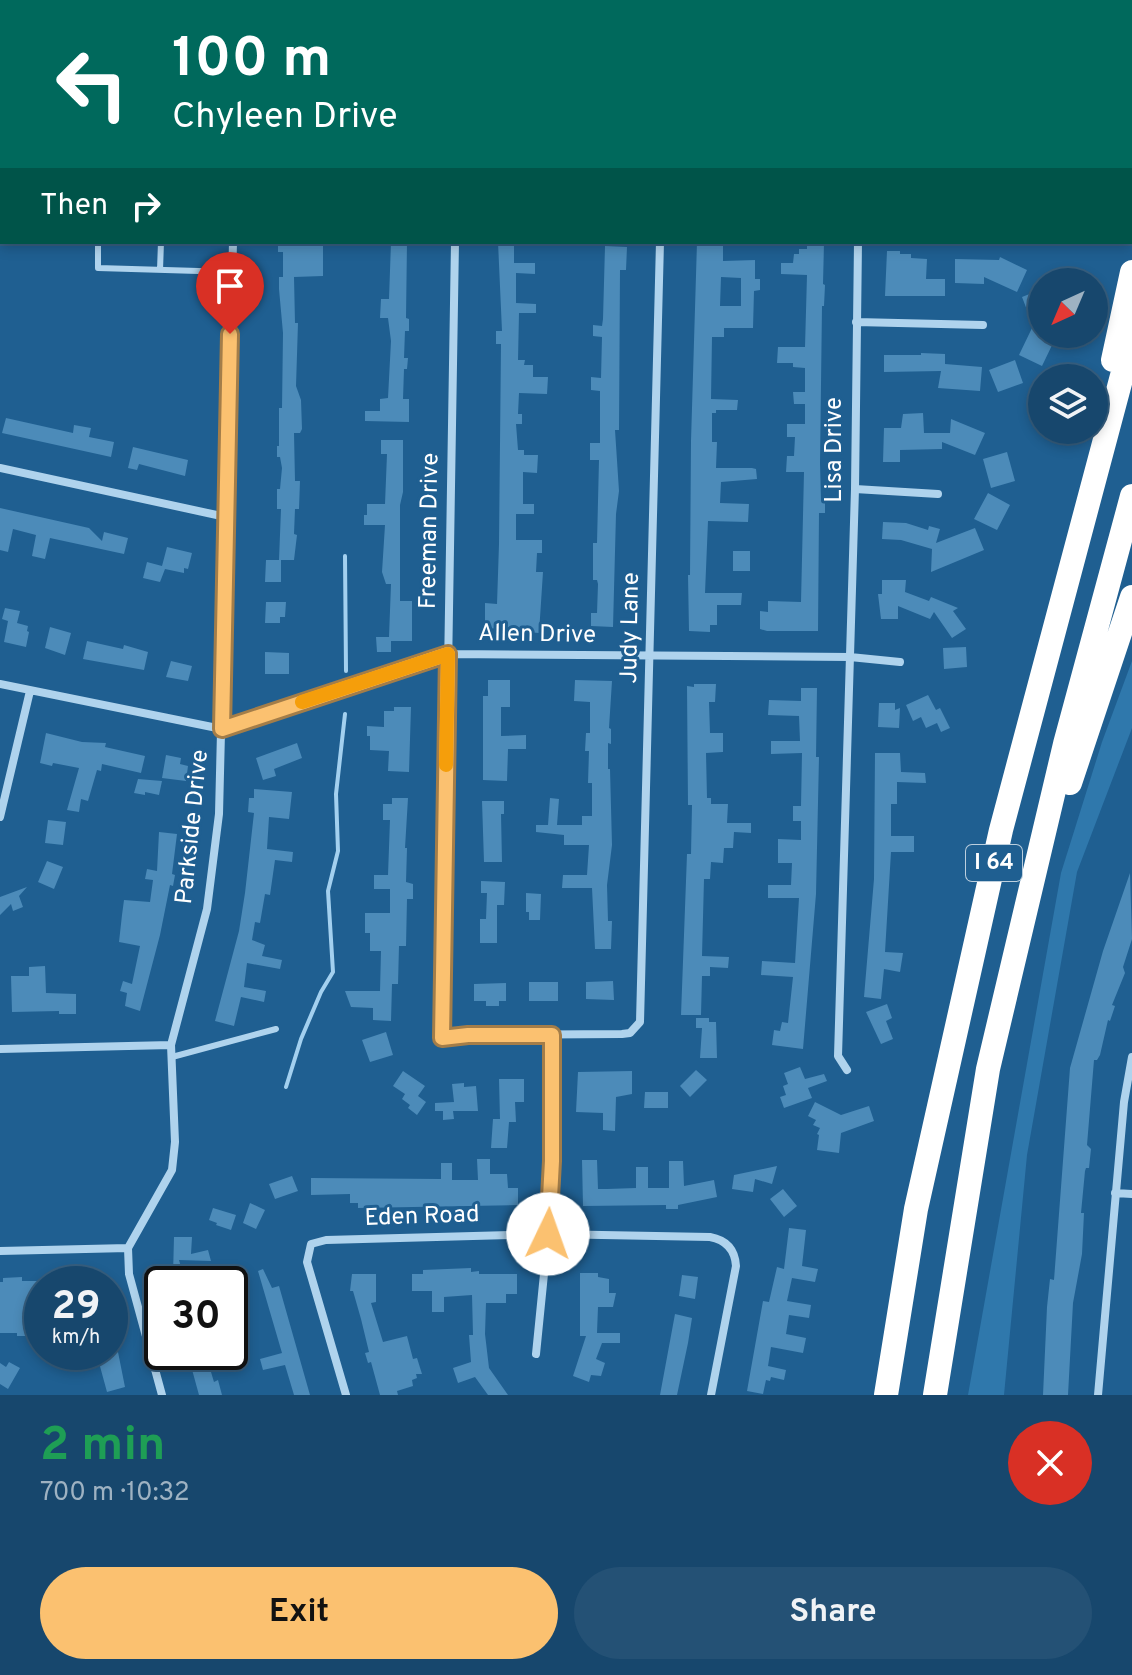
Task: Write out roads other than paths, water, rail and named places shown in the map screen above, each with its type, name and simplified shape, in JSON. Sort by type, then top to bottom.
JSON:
[{"type":"highway","points":[[1079,531],[1132,272]]},
{"type":"highway","name":"I 64","points":[[886,1395],[916,1209],[1001,830],[1132,338]]},
{"type":"highway","name":"I 64","points":[[935,1395],[988,1069],[1065,744],[1132,496]]},
{"type":"highway","points":[[1027,901],[1132,597]]},
{"type":"street","name":"Parkside Drive","points":[[128,1248],[172,1170],[175,1142],[171,1045],[207,909],[219,814],[233,244]]},
{"type":"street","name":"Freeman Drive","points":[[455,244],[442,1038],[552,1035]]},
{"type":"street","name":"Judy Lane","points":[[552,1035],[630,1033],[640,1022],[641,1015],[660,244]]},
{"type":"street","name":"Lisa Drive","points":[[847,1070],[838,1056],[855,489],[858,244]]},
{"type":"street","points":[[856,322],[983,325]]},
{"type":"street","points":[[0,468],[226,517]]},
{"type":"street","points":[[855,489],[938,494]]},
{"type":"street","name":"Allen Drive","points":[[0,684],[222,729],[448,654],[850,657],[900,662]]},
{"type":"street","points":[[0,817],[30,691]]},
{"type":"street","points":[[536,1354],[552,1161],[552,1035]]},
{"type":"street","points":[[0,1049],[171,1045]]},
{"type":"street","points":[[1098,1395],[1124,1102],[1132,1057]]},
{"type":"street","points":[[1115,1193],[1132,1194]]},
{"type":"street","name":"Eden Road","points":[[346,1395],[307,1262],[311,1244],[326,1240],[548,1234],[710,1237],[727,1244],[736,1257],[736,1266],[711,1395]]},
{"type":"street","points":[[0,1251],[128,1248],[129,1274],[162,1395]]},
{"type":"lane","points":[[98,244],[98,268],[232,272]]},
{"type":"lane","points":[[160,270],[161,244]]},
{"type":"lane","points":[[172,1057],[276,1029]]},
{"type":"waterway","points":[[345,556],[346,671]]},
{"type":"waterway","points":[[286,1087],[301,1039],[333,972],[328,891],[338,851],[336,794],[345,714]]}]
